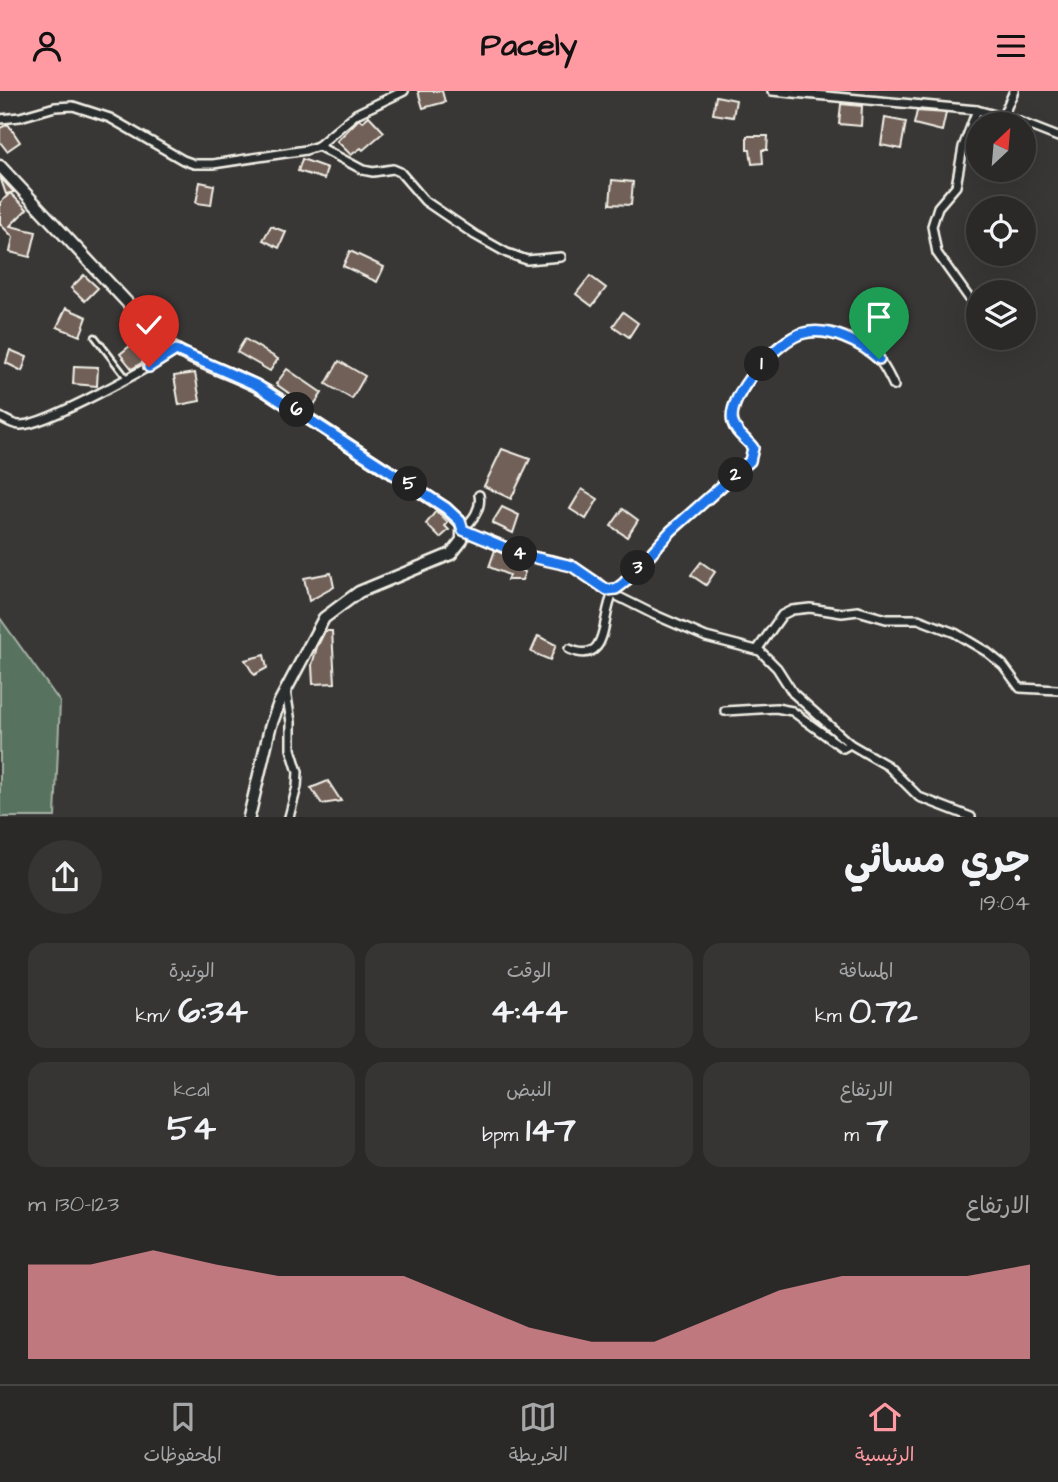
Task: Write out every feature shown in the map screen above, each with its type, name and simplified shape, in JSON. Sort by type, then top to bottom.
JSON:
[{"type":"street","points":[[0,119],[20,117],[55,107],[73,106],[110,118],[169,154],[204,165],[297,152],[318,146],[356,114],[404,91]]},
{"type":"street","points":[[772,91],[985,112]]},
{"type":"street","points":[[1005,112],[1014,91]]},
{"type":"street","points":[[966,294],[937,253],[932,226],[938,207],[956,186],[963,147],[976,110]]},
{"type":"street","points":[[1036,129],[1058,138]]},
{"type":"street","points":[[318,146],[363,170],[400,171],[425,201],[507,253],[527,260],[561,257]]},
{"type":"street","points":[[0,166],[157,335],[176,350],[256,385],[289,405],[446,508],[460,521],[463,530],[523,555],[572,566],[610,592],[706,637],[757,649],[777,668],[793,693],[850,744],[888,766],[919,797],[971,817]]},
{"type":"street","points":[[610,592],[624,583],[671,531],[750,461],[753,448],[735,428],[732,421],[733,411],[745,387],[782,343],[806,332],[838,335],[873,354],[894,386]]},
{"type":"street","points":[[0,417],[26,425],[53,415],[127,379],[176,350]]},
{"type":"street","points":[[249,817],[270,728],[285,689],[317,630],[333,610],[359,592],[451,554],[460,545],[463,530],[481,502],[479,495]]},
{"type":"street","points":[[569,649],[588,653],[599,643],[607,619],[610,592]]},
{"type":"street","points":[[757,649],[782,615],[792,610],[810,608],[842,613],[858,611],[886,619],[918,619],[955,633],[987,652],[1003,665],[1020,688],[1058,690]]},
{"type":"street","points":[[285,689],[291,722],[291,749],[298,772],[289,817]]},
{"type":"street","points":[[724,711],[785,709],[797,713],[843,748],[850,744]]},
{"type":"lane","points":[[95,337],[127,379]]},
{"type":"green space","points":[[0,618],[60,702],[55,817],[0,817]]},
{"type":"building","points":[[418,91],[442,91],[445,102],[423,108]]},
{"type":"building","points":[[716,96],[736,100],[733,117],[713,114]]},
{"type":"building","points":[[841,104],[862,106],[861,126],[839,124]]},
{"type":"building","points":[[917,111],[946,113],[942,131],[914,124]]},
{"type":"building","points":[[369,116],[384,132],[363,150],[361,148],[351,155],[337,141],[359,119],[362,122]]},
{"type":"building","points":[[885,118],[906,122],[901,149],[881,145]]},
{"type":"building","points":[[8,124],[20,142],[7,151],[0,142],[0,128]]},
{"type":"building","points":[[747,136],[768,136],[767,150],[762,150],[763,163],[752,164],[750,150],[747,150]]},
{"type":"building","points":[[302,159],[327,168],[324,179],[298,171]]},
{"type":"building","points":[[0,177],[14,192],[6,194]]},
{"type":"building","points":[[612,180],[633,182],[631,205],[610,204]]},
{"type":"building","points":[[200,182],[214,185],[211,205],[196,203]]},
{"type":"building","points":[[10,193],[27,209],[10,226],[36,232],[30,257],[10,252],[13,237],[0,224],[0,203]]},
{"type":"building","points":[[271,226],[286,232],[279,248],[263,240]]},
{"type":"building","points":[[350,251],[384,267],[377,282],[343,266]]},
{"type":"building","points":[[84,275],[98,288],[85,301],[71,288]]},
{"type":"building","points":[[590,276],[606,288],[592,306],[576,294]]},
{"type":"building","points":[[66,308],[87,317],[80,336],[57,327]]},
{"type":"building","points":[[623,312],[638,323],[629,337],[613,326]]},
{"type":"building","points":[[141,337],[155,354],[132,369],[120,354]]},
{"type":"building","points":[[245,339],[278,359],[270,371],[237,352]]},
{"type":"building","points":[[10,350],[27,357],[22,371],[6,363]]},
{"type":"building","points":[[339,361],[365,376],[352,399],[326,384]]},
{"type":"building","points":[[74,366],[98,367],[97,386],[73,384]]},
{"type":"building","points":[[287,369],[322,393],[311,409],[276,384]]},
{"type":"building","points":[[195,373],[200,401],[179,405],[174,376]]},
{"type":"building","points":[[502,449],[530,459],[511,499],[484,486]]},
{"type":"building","points":[[582,489],[598,499],[586,519],[570,509]]},
{"type":"building","points":[[502,507],[519,515],[513,533],[492,523]]},
{"type":"building","points":[[623,509],[638,520],[627,537],[611,526]]},
{"type":"building","points":[[436,511],[448,523],[445,526],[449,530],[440,538],[426,524]]},
{"type":"building","points":[[495,550],[516,559],[513,568],[525,572],[522,580],[507,580],[509,575],[489,567]]},
{"type":"building","points":[[701,562],[715,572],[706,585],[691,575]]},
{"type":"building","points":[[331,573],[334,587],[309,601],[304,578]]},
{"type":"building","points":[[325,631],[332,631],[335,683],[313,684],[312,665]]},
{"type":"building","points":[[538,636],[556,645],[550,660],[531,652]]},
{"type":"building","points":[[264,655],[267,668],[254,675],[245,660]]},
{"type":"building","points":[[328,781],[341,801],[322,804],[311,788]]},
{"type":"route","points":[[149,367],[176,350],[256,385],[446,508],[460,521],[463,530],[523,555],[572,566],[607,590],[612,590],[624,583],[671,531],[750,461],[754,454],[753,448],[735,428],[732,421],[733,411],[745,387],[782,343],[806,332],[827,333],[838,335],[866,349],[879,359]]}]
